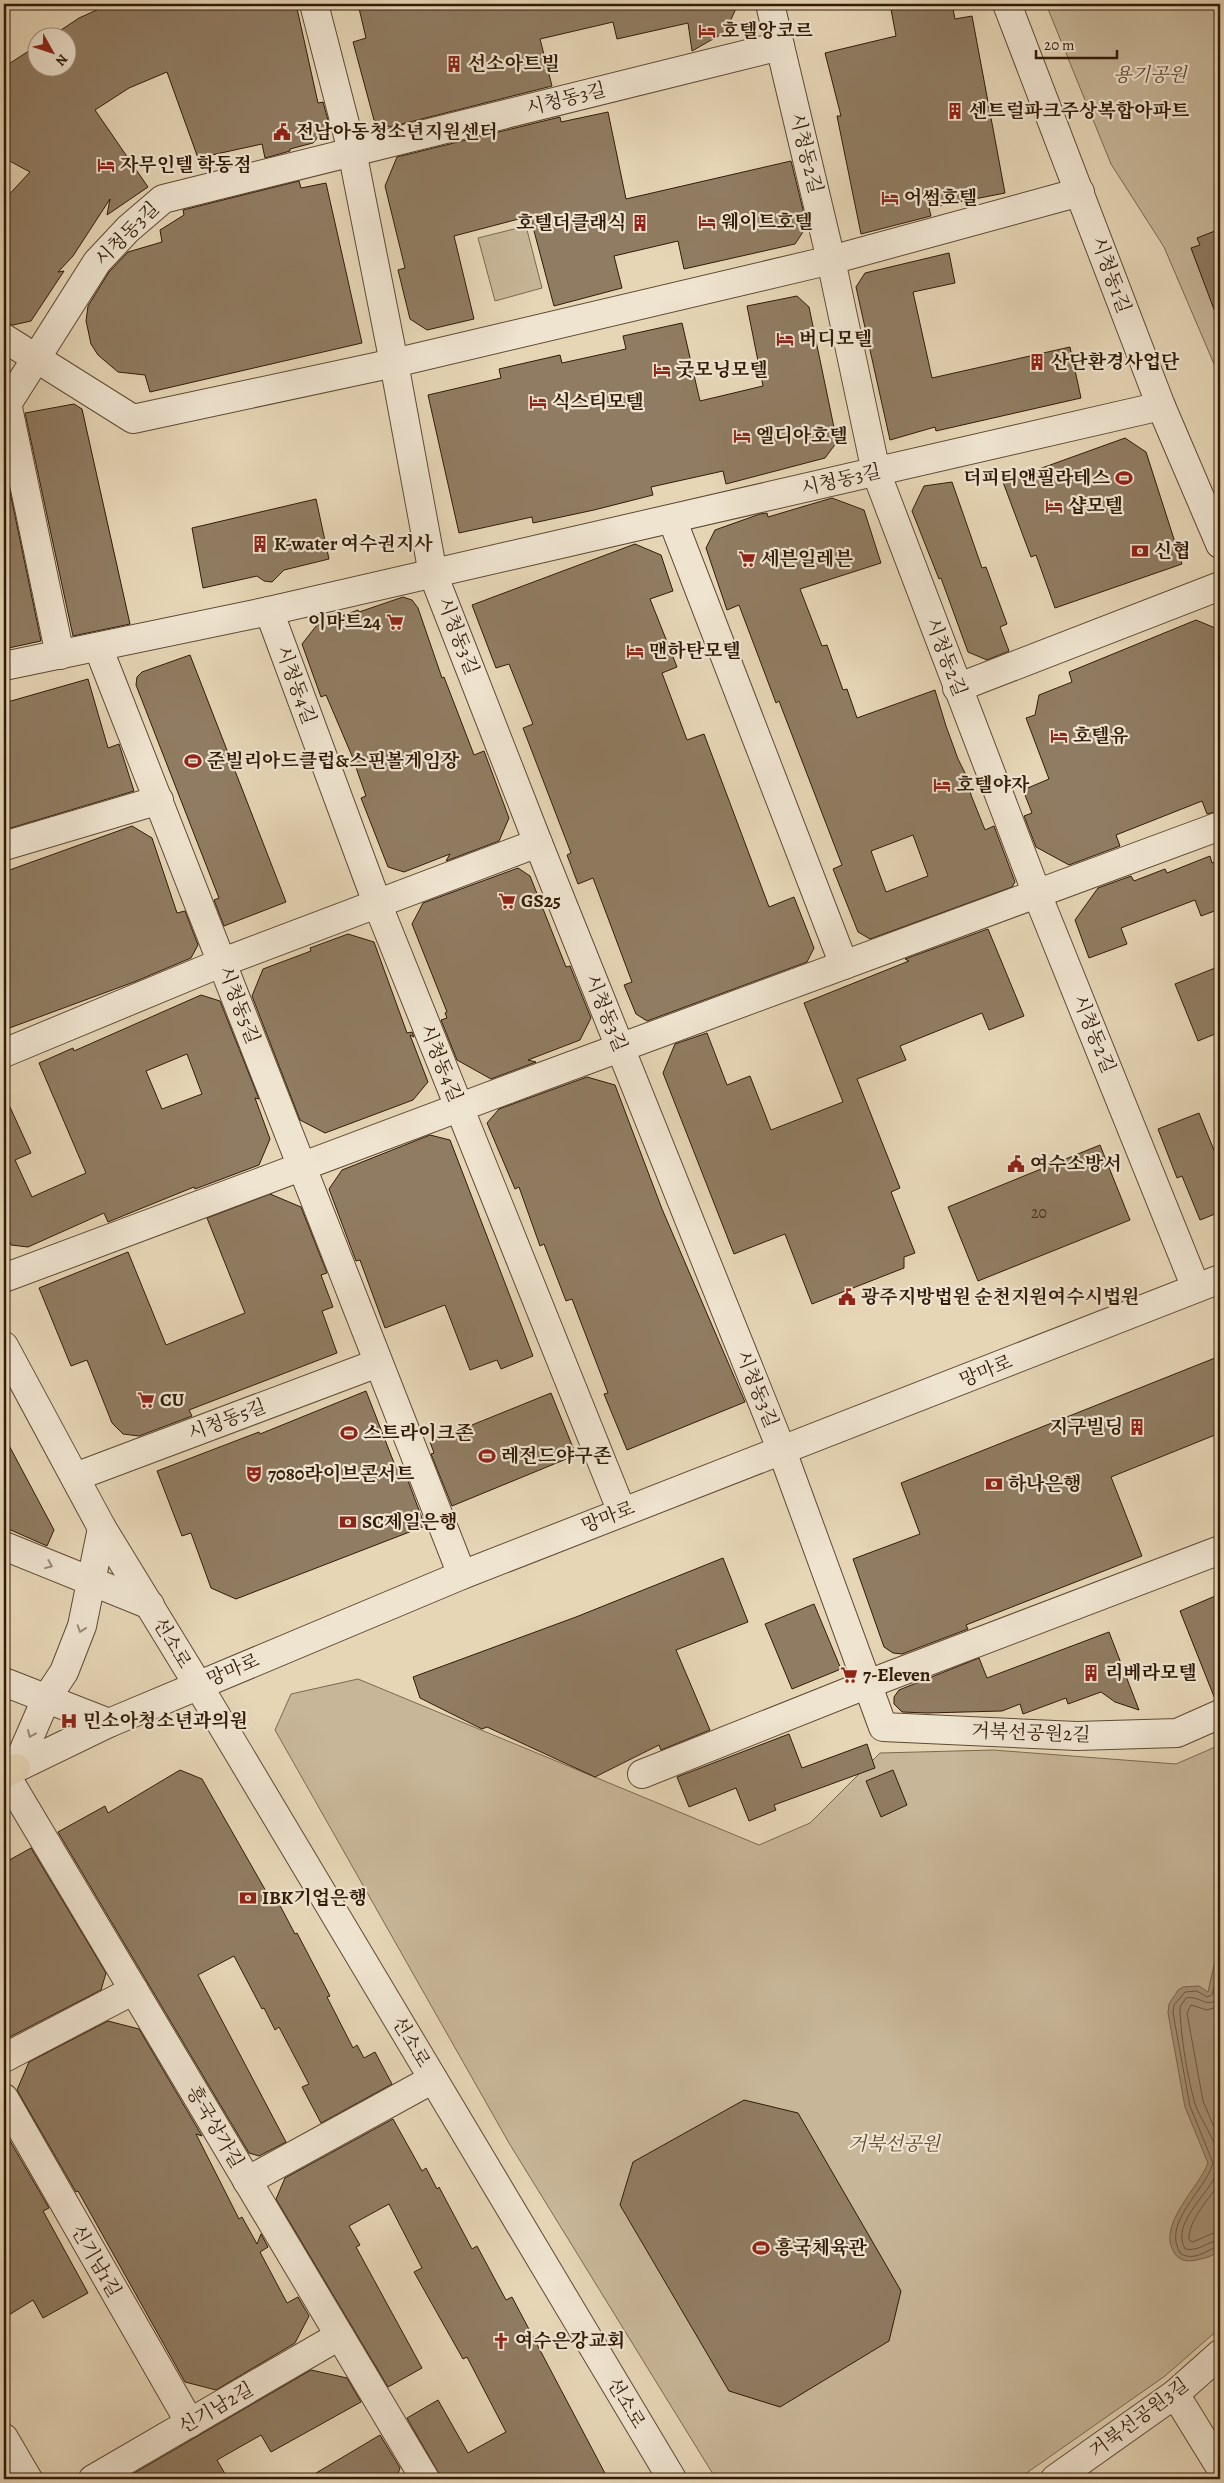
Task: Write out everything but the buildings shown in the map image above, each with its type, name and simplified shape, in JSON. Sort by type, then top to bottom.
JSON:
[{"type":"street","name":"시청동3길","points":[[314,4],[352,151],[433,574],[538,843],[782,1451]]},
{"type":"street","name":"시청동2길","points":[[770,4],[831,260],[876,472],[1037,894],[1208,1283]]},
{"type":"street","name":"시청동1길","points":[[1007,4],[1161,406],[1220,544]]},
{"type":"street","name":"시청동3길","points":[[5,406],[97,262],[128,229],[163,199],[780,46]]},
{"type":"street","points":[[4,338],[133,419],[394,363],[831,260],[1080,192]]},
{"type":"street","points":[[5,406],[60,655]]},
{"type":"street","name":"시청동3길","points":[[433,574],[1161,406]]},
{"type":"street","points":[[672,519],[844,965]]},
{"type":"street","points":[[4,666],[269,612],[433,574]]},
{"type":"street","points":[[957,688],[1220,586]]},
{"type":"street","name":"시청동4길","points":[[269,612],[377,903],[457,1106],[622,1512]]},
{"type":"street","name":"시청동5길","points":[[98,647],[462,1575]]},
{"type":"street","points":[[4,846],[159,800]]},
{"type":"street","points":[[4,1278],[457,1106],[621,1049],[1220,826]]},
{"type":"street","points":[[4,1053],[223,962],[538,843]]},
{"type":"street","name":"망마로","points":[[8,1772],[109,1723],[462,1575],[1208,1283]]},
{"type":"street","name":"선소로","points":[[4,1346],[102,1528],[198,1685],[672,2479]]},
{"type":"street","name":"시청동5길","points":[[75,1477],[378,1363]]},
{"type":"street","name":"거북선공원2길","points":[[782,1451],[883,1727],[1077,1736],[1177,1733],[1220,1714]]},
{"type":"street","points":[[8,1772],[46,1699],[64,1672],[76,1642],[87,1610],[102,1528]]},
{"type":"street","name":"선소로","points":[[4,1546],[150,1605]]},
{"type":"street","points":[[642,1774],[868,1684],[1220,1550]]},
{"type":"street","points":[[4,1682],[109,1723]]},
{"type":"street","name":"흥국상가길","points":[[8,1772],[134,1990],[424,2479]]},
{"type":"street","points":[[4,2058],[134,1990]]},
{"type":"street","points":[[247,2181],[433,2078]]},
{"type":"street","name":"신기남1길","points":[[4,2098],[190,2423]]},
{"type":"street","name":"신기남2길","points":[[93,2479],[340,2336]]},
{"type":"street","name":"거북선공원3길","points":[[1055,2479],[1175,2394],[1220,2354]]},
{"type":"street","points":[[1175,2394],[1220,2467]]},
{"type":"street","points":[[4,2438],[28,2479]]},
{"type":"green space","name":"용기공원","points":[[1046,4],[1220,4],[1220,378],[1164,247],[1111,164]]},
{"type":"green space","points":[[526,226],[542,288],[495,301],[478,238]]},
{"type":"green space","name":"거북선공원","points":[[358,1679],[759,1845],[810,1823],[880,1753],[993,1750],[1176,1764],[1220,1745],[1220,2328],[1165,2376],[1018,2479],[716,2479],[509,2143],[275,1730],[291,1694]]},
{"type":"water","points":[[1220,1956],[1220,2249],[1209,2257],[1187,2261],[1182,2260],[1175,2254],[1170,2243],[1170,2231],[1174,2219],[1208,2163],[1185,2107],[1168,2013],[1169,2004],[1178,1990],[1183,1987],[1199,1986],[1208,1992],[1214,1965]]},
{"type":"place","name":"호텔앙코르","points":[[707,31]]},
{"type":"place","name":"선소아트빌","points":[[454,64]]},
{"type":"place","name":"센트럴파크주상복합아파트","points":[[955,111]]},
{"type":"place","name":"전남아동청소년지원센터","points":[[282,132]]},
{"type":"place","name":"자무인텔 학동점","points":[[106,165]]},
{"type":"place","name":"어썸호텔","points":[[890,198]]},
{"type":"place","name":"웨이트호텔","points":[[707,222]]},
{"type":"place","name":"호텔더클래식","points":[[640,223]]},
{"type":"place","name":"버디모텔","points":[[785,339]]},
{"type":"place","name":"산단환경사업단","points":[[1037,362]]},
{"type":"place","name":"굿모닝모텔","points":[[662,370]]},
{"type":"place","name":"식스티모텔","points":[[538,402]]},
{"type":"place","name":"엘디아호텔","points":[[742,436]]},
{"type":"place","name":"더피티앤필라테스","points":[[1124,478]]},
{"type":"place","name":"샵모텔","points":[[1054,506]]},
{"type":"place","name":"K-water 여수권지사","points":[[260,544]]},
{"type":"place","name":"신협","points":[[1140,551]]},
{"type":"place","name":"세븐일레븐","points":[[747,559]]},
{"type":"place","name":"이마트24","points":[[395,622]]},
{"type":"place","name":"맨하탄모텔","points":[[635,651]]},
{"type":"place","name":"호텔유","points":[[1059,736]]},
{"type":"place","name":"준빌리아드클럽&스핀볼게임장","points":[[193,761]]},
{"type":"place","name":"호텔야자","points":[[942,785]]},
{"type":"place","name":"GS25","points":[[507,901]]},
{"type":"place","name":"여수소방서","points":[[1016,1164]]},
{"type":"place","name":"광주지방법원 순천지원여수시법원","points":[[847,1297]]},
{"type":"place","name":"CU","points":[[146,1400]]},
{"type":"place","name":"지구빌딩","points":[[1137,1427]]},
{"type":"place","name":"스트라이크존","points":[[349,1433]]},
{"type":"place","name":"레전드야구존","points":[[487,1456]]},
{"type":"place","name":"7080라이브콘서트","points":[[254,1474]]},
{"type":"place","name":"하나은행","points":[[994,1484]]},
{"type":"place","name":"SC제일은행","points":[[348,1522]]},
{"type":"place","name":"리베라모텔","points":[[1091,1673]]},
{"type":"place","name":"7-Eleven","points":[[849,1675]]},
{"type":"place","name":"민소아청소년과의원","points":[[69,1721]]},
{"type":"place","name":"IBK기업은행","points":[[248,1898]]},
{"type":"place","name":"흥국체육관","points":[[761,2248]]},
{"type":"place","name":"여수은강교회","points":[[501,2341]]}]
